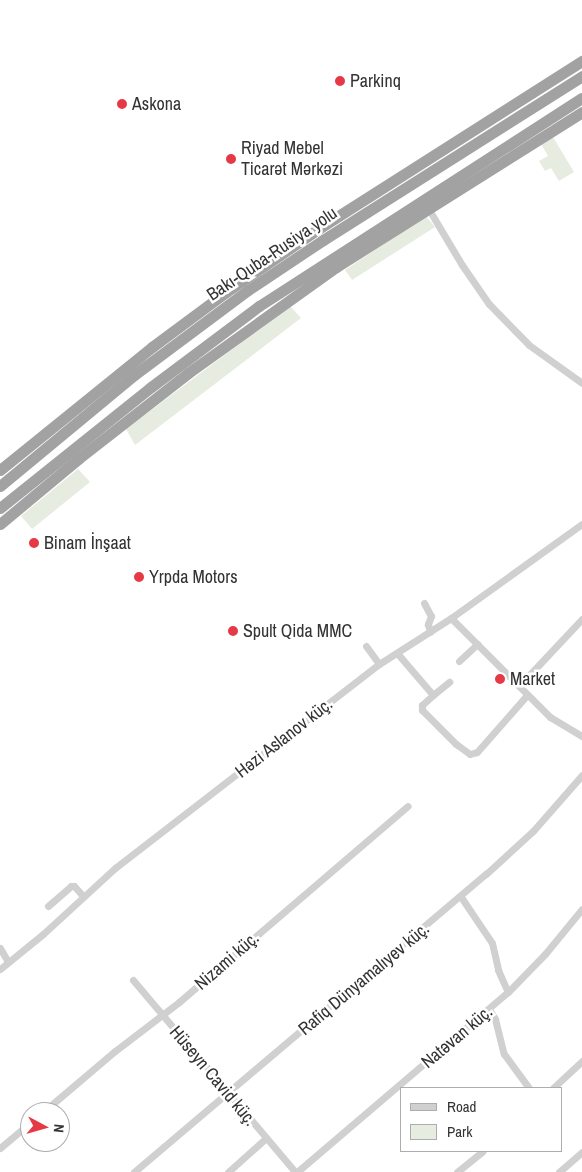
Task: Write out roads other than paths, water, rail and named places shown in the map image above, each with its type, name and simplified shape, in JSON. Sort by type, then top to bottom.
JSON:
[{"type":"highway","points":[[0,470],[144,353],[226,292],[318,229],[582,61]]},
{"type":"highway","name":"Bakı-Quba-Rusiya yolu","points":[[0,486],[134,374],[248,290],[331,234],[582,76]]},
{"type":"highway","name":"Bakı-Quba-Rusiya yolu","points":[[0,508],[152,387],[259,306],[582,98]]},
{"type":"highway","points":[[0,524],[78,459],[188,373],[336,267],[582,112]]},
{"type":"street","points":[[428,208],[462,265],[490,304],[529,345],[582,383]]},
{"type":"street","name":"Həzi Aslanov küç.","points":[[0,969],[44,934],[83,896],[141,847],[379,664],[451,618],[582,524]]},
{"type":"street","points":[[424,604],[431,616],[428,624],[430,632]]},
{"type":"street","points":[[451,618],[527,695],[557,722],[582,736]]},
{"type":"street","points":[[519,686],[582,619]]},
{"type":"street","points":[[459,661],[477,644]]},
{"type":"street","points":[[366,646],[379,664]]},
{"type":"street","points":[[397,654],[433,695]]},
{"type":"street","points":[[449,682],[422,705],[422,710],[456,744],[470,754],[477,752],[527,695]]},
{"type":"street","name":"Rafiq Dünyamalıyev küç.","points":[[134,1172],[461,897],[533,831],[582,775]]},
{"type":"street","name":"Nizami küç.","points":[[55,1102],[115,1051],[162,1016],[408,806]]},
{"type":"street","points":[[48,906],[71,886],[74,886],[83,896]]},
{"type":"street","points":[[461,897],[492,943],[498,970],[508,992]]},
{"type":"street","name":"Natəvan küç.","points":[[296,1172],[490,1009],[545,954],[582,909]]},
{"type":"street","points":[[0,948],[8,962]]},
{"type":"street","name":"Hüseyn Cavid küç.","points":[[133,980],[296,1172]]},
{"type":"street","points":[[490,1009],[495,1019],[504,1054],[528,1087]]},
{"type":"street","points":[[554,1087],[582,1061]]},
{"type":"street","points":[[0,1148],[20,1131]]},
{"type":"street","points":[[228,1172],[266,1138]]},
{"type":"street","points":[[457,1172],[482,1152]]},
{"type":"street","points":[[559,1172],[582,1152]]},
{"type":"place","name":"Parkinq","points":[[340,81]]},
{"type":"place","name":"Askona","points":[[122,104]]},
{"type":"place","name":"Riyad Mebel Ticarət Mərkəzi","points":[[231,159]]},
{"type":"place","name":"Binam İnşaat","points":[[34,543]]},
{"type":"place","name":"Yrpda Motors","points":[[139,577]]},
{"type":"place","name":"Spult Qida MMC","points":[[233,631]]},
{"type":"place","name":"Market","points":[[500,679]]}]
